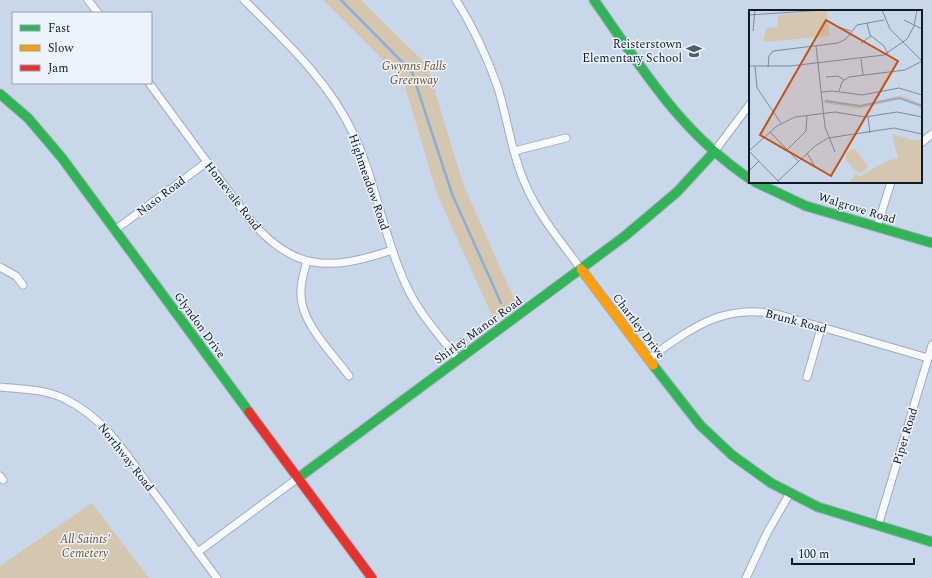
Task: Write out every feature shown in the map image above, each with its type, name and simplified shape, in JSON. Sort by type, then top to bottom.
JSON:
[{"type":"street","points":[[88,0],[97,12]]},
{"type":"street","name":"Highmeadow Road","points":[[244,0],[307,64],[345,117],[362,152],[392,250],[404,280],[414,300],[458,359]]},
{"type":"street","name":"Chartley Drive","points":[[456,0],[477,36],[498,89],[522,177],[534,203],[674,395],[714,439],[752,470],[790,493],[818,507],[932,542]]},
{"type":"street","points":[[594,0],[668,104],[698,138],[749,178]]},
{"type":"street","name":"Homevale Road","points":[[150,84],[257,228],[276,245],[307,261],[321,264],[348,263],[392,250]]},
{"type":"street","name":"Glyndon Drive","points":[[0,94],[28,118],[46,137],[372,578]]},
{"type":"street","name":"Shirley Manor Road","points":[[198,552],[581,269],[656,211],[698,171],[749,105]]},
{"type":"street","points":[[922,142],[932,134]]},
{"type":"street","points":[[514,151],[566,138]]},
{"type":"street","name":"Naso Road","points":[[115,230],[207,162]]},
{"type":"street","name":"Walgrove Road","points":[[758,183],[806,206],[932,243]]},
{"type":"street","points":[[877,227],[891,183]]},
{"type":"street","points":[[307,261],[302,281],[301,295],[303,308],[314,330],[349,376]]},
{"type":"street","points":[[0,268],[16,276],[23,285]]},
{"type":"street","name":"Brunk Road","points":[[648,359],[688,331],[704,322],[733,312],[764,311],[928,358]]},
{"type":"street","points":[[807,377],[821,328]]},
{"type":"street","name":"Piper Road","points":[[878,526],[932,345]]},
{"type":"street","name":"Northway Road","points":[[0,387],[32,390],[51,394],[64,398],[92,415],[114,437],[217,578]]},
{"type":"street","points":[[746,578],[767,533],[790,493]]},
{"type":"green space","name":"Gwynns Falls Greenway","points":[[323,0],[361,0],[427,65],[463,184],[515,301],[493,318],[437,194],[403,80]]},
{"type":"green space","name":"All Saints' Cemetery","points":[[92,503],[149,578],[0,578],[0,566]]},
{"type":"waterway","points":[[341,0],[412,72],[452,194],[501,303]]},
{"type":"traffic: fast","points":[[594,0],[663,97],[682,119],[702,140],[749,178]]},
{"type":"traffic: fast","points":[[0,94],[28,118],[62,158],[249,412]]},
{"type":"traffic: fast","points":[[298,478],[625,236],[677,192],[714,152]]},
{"type":"traffic: fast","points":[[757,183],[806,206],[932,243]]},
{"type":"traffic: fast","points":[[653,365],[700,425],[732,455],[771,483],[818,507],[932,542]]},
{"type":"traffic: slow","points":[[581,269],[653,365]]},
{"type":"traffic: jam","points":[[249,412],[372,578]]},
{"type":"place","name":"Reisterstown Elementary School","points":[[694,51]]}]
